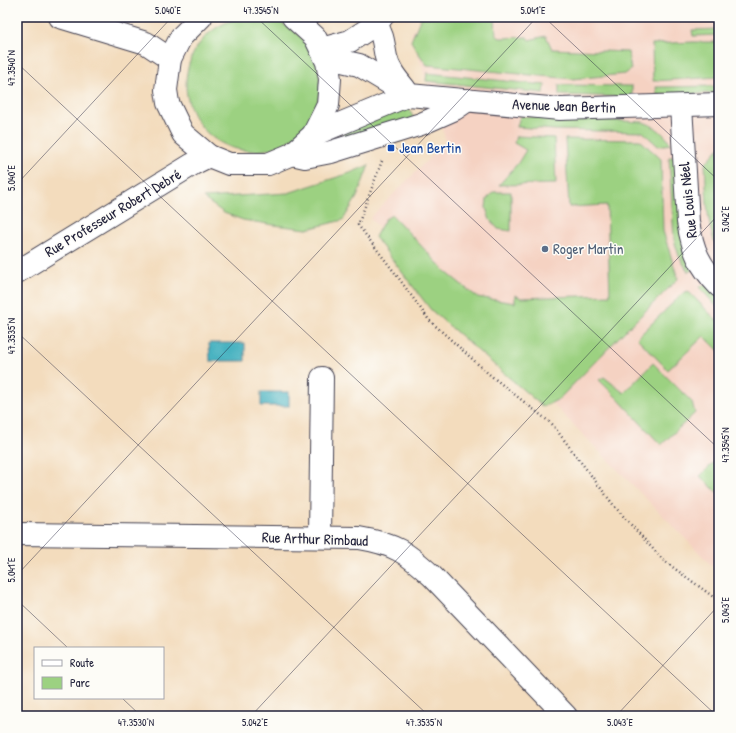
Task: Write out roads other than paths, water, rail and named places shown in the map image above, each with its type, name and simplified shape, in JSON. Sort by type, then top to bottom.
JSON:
[{"type":"street","points":[[60,17],[146,43],[170,59]]},
{"type":"street","points":[[201,17],[181,37],[170,59],[166,90],[168,103],[183,134],[209,156],[229,164],[268,164],[292,154],[313,135],[328,105],[330,79],[327,62],[316,38],[293,17]]},
{"type":"street","points":[[323,53],[350,41],[379,21],[386,58],[392,73],[409,95]]},
{"type":"street","name":"Avenue Jean Bertin","points":[[323,53],[359,65],[409,95],[560,109],[719,104]]},
{"type":"street","name":"Avenue Jean Bertin","points":[[313,135],[409,95]]},
{"type":"street","points":[[292,154],[305,157],[338,150],[421,124],[455,109],[468,100]]},
{"type":"street","name":"Rue Louis Néel","points":[[681,106],[688,222],[692,241],[697,258],[706,272],[719,286]]},
{"type":"street","name":"Rue Professeur Robert Debré","points":[[17,272],[193,164],[209,156]]},
{"type":"street","points":[[320,537],[322,378]]},
{"type":"street","name":"Rue Arthur Rimbaud","points":[[17,534],[320,537],[359,538],[378,541],[397,548],[415,560],[438,582],[566,716]]},
{"type":"water","points":[[209,343],[245,343],[245,361],[210,361]]},
{"type":"water","points":[[261,392],[289,392],[289,406],[261,406]]},
{"type":"place","name":"Jean Bertin","points":[[391,148]]},
{"type":"place","name":"Roger Martin","points":[[545,249]]}]
